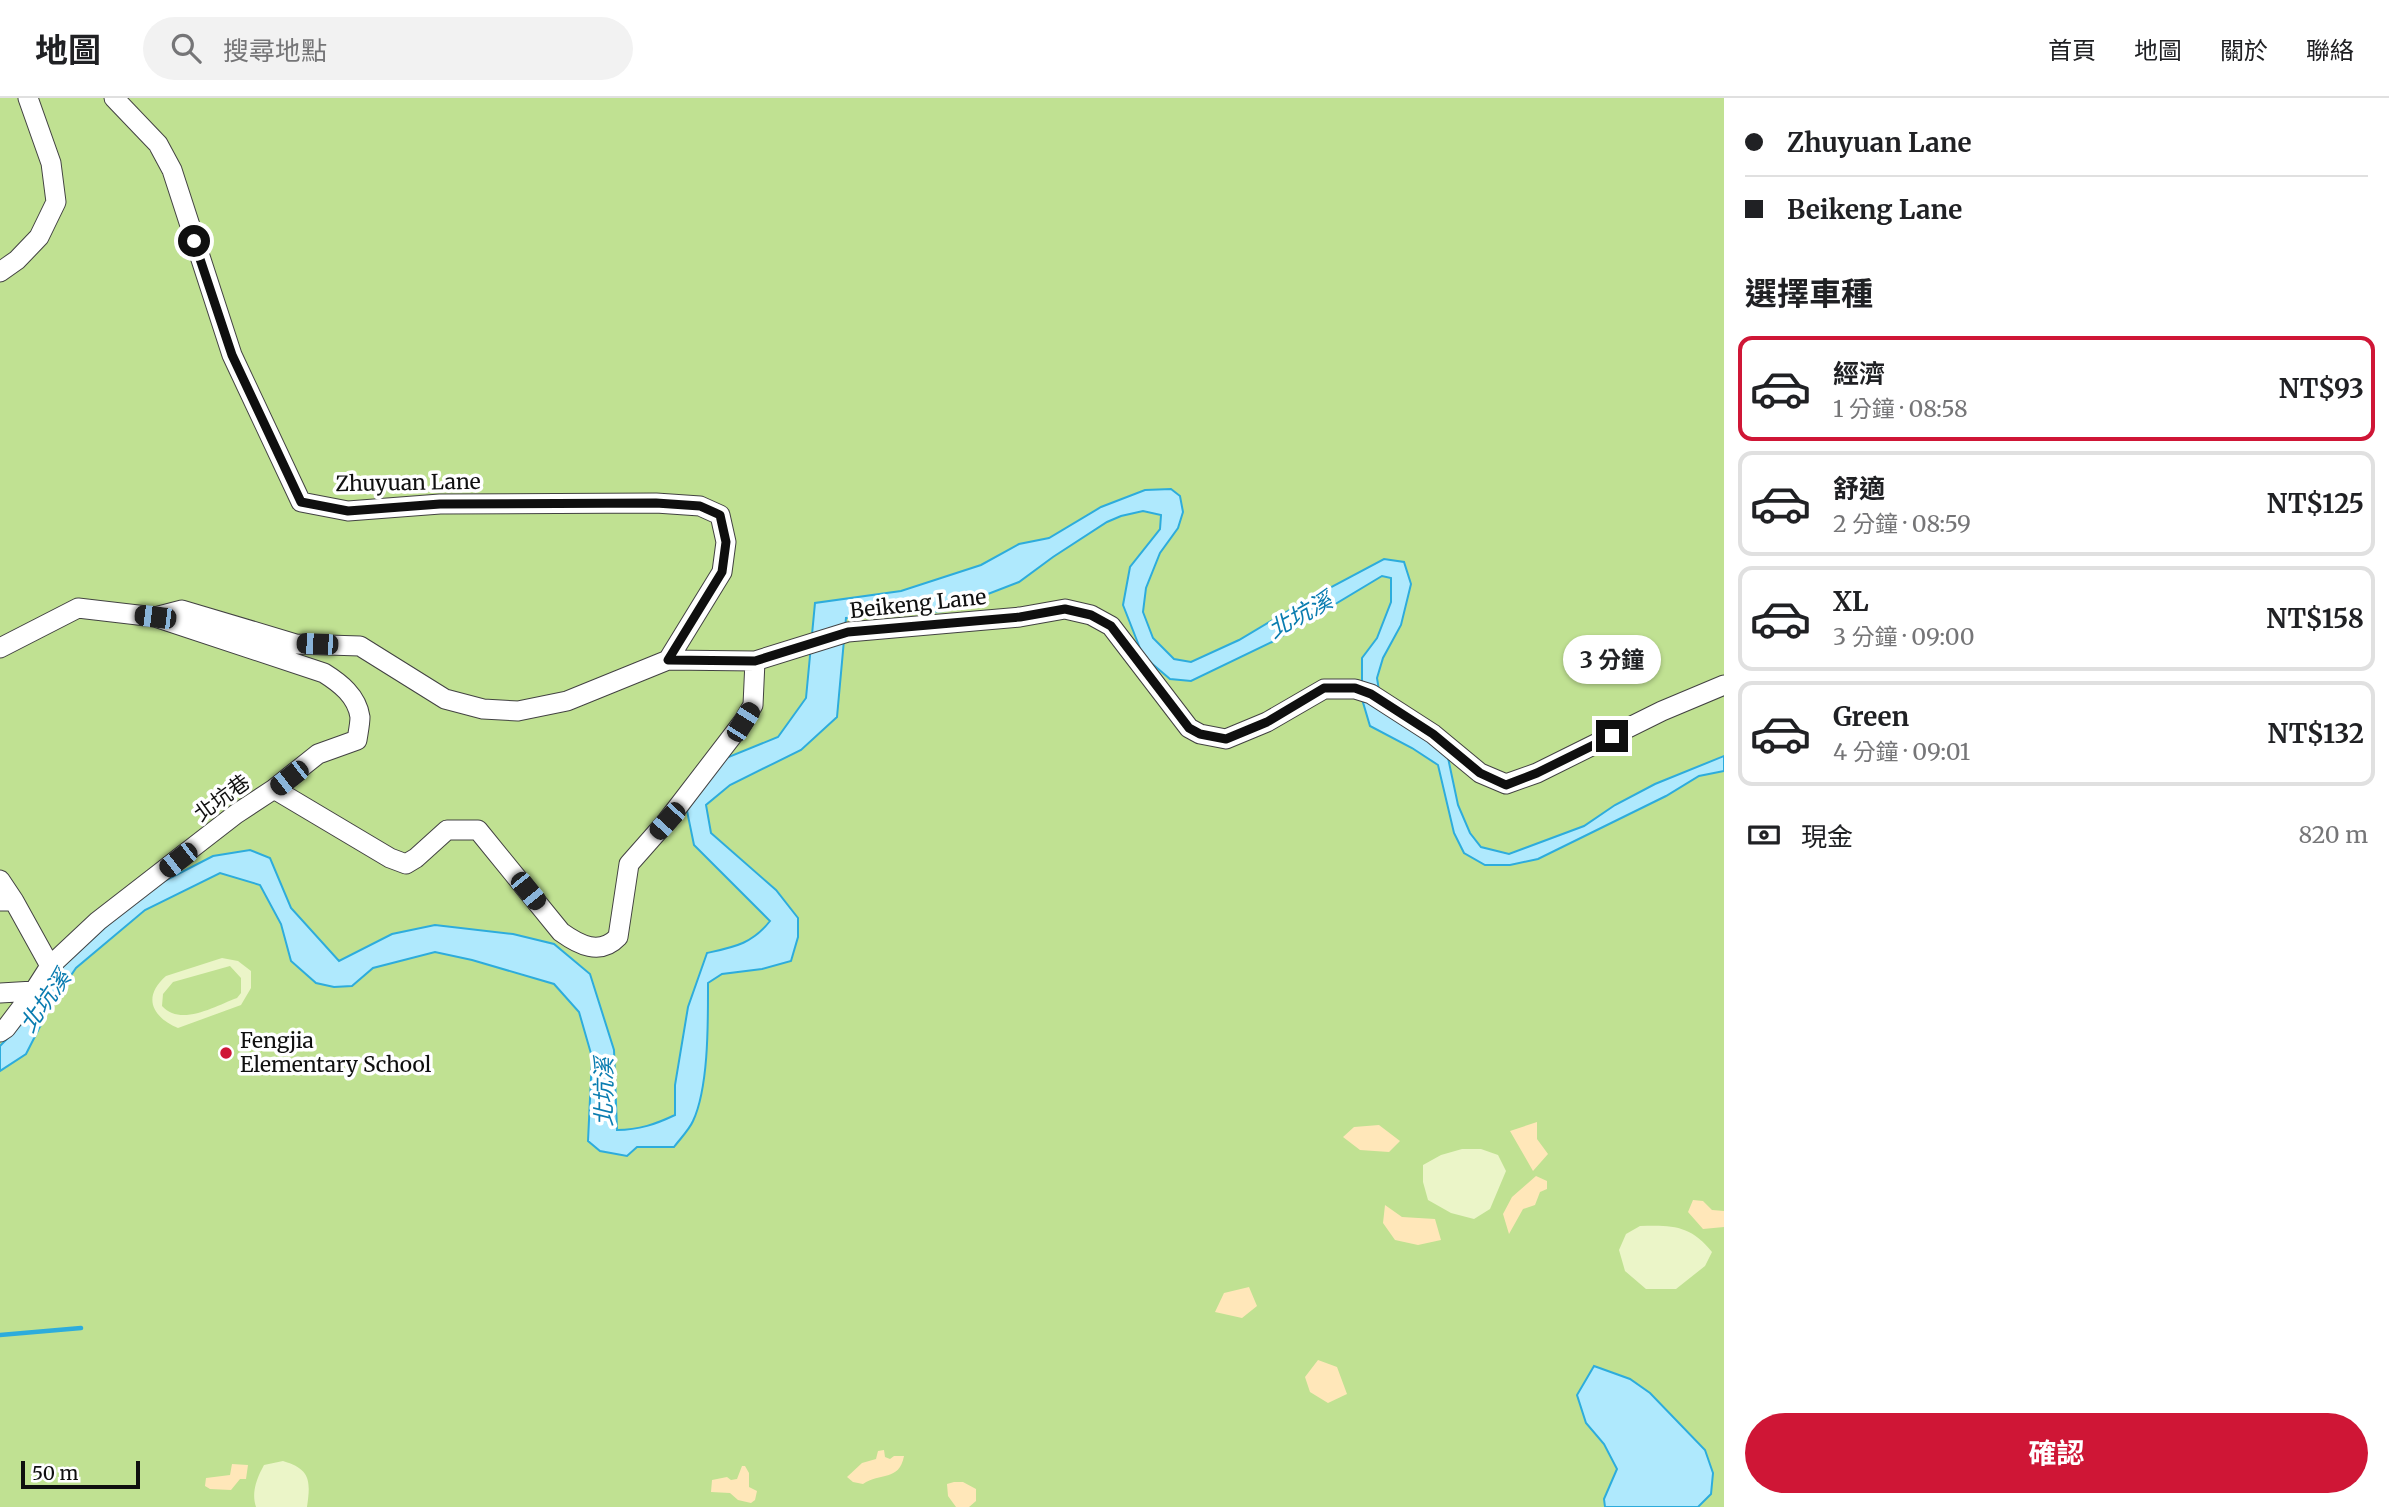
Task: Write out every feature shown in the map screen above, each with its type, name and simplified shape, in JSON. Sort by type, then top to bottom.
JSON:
[{"type":"street","points":[[0,272],[17,260],[39,237],[56,202],[51,163],[28,98]]},
{"type":"street","name":"Zhuyuan Lane","points":[[114,98],[158,144],[172,170],[232,355],[301,502],[348,511],[440,504],[656,503],[700,506],[720,515],[726,542],[722,572],[668,660]]},
{"type":"street","name":"Beikeng Lane","points":[[0,648],[78,608],[155,617],[182,610],[296,644],[360,646],[445,699],[483,709],[518,711],[567,701],[668,660],[755,661],[848,632],[1020,617],[1065,609],[1091,615],[1111,626],[1189,728],[1200,734],[1226,739],[1267,722],[1324,688],[1363,691],[1433,734],[1480,773],[1506,785],[1537,773],[1662,711],[1724,685]]},
{"type":"street","name":"北坑巷","points":[[0,1032],[6,1028],[50,966],[98,920],[318,754],[357,740],[360,716],[345,687],[324,673],[155,617]]},
{"type":"street","points":[[274,789],[390,858],[406,864],[447,830],[478,830],[561,932],[577,943],[598,949],[613,943],[618,937],[629,864],[667,821],[753,705],[755,661]]},
{"type":"street","points":[[0,880],[7,901],[50,966]]},
{"type":"street","points":[[0,993],[34,991]]},
{"type":"green space","points":[[0,98],[1724,98],[1724,1507],[0,1507]]},
{"type":"green space","points":[[222,958],[238,961],[251,971],[251,988],[241,1005],[178,1028],[162,1018],[153,1006],[154,991],[166,976]],"holes":[[[230,966],[241,978],[241,993],[237,998],[209,1010],[179,1015],[162,1006],[163,994],[173,982]]]},
{"type":"green space","points":[[1462,1149],[1481,1149],[1498,1155],[1506,1171],[1490,1209],[1474,1219],[1451,1213],[1428,1200],[1423,1182],[1423,1165],[1441,1155]]},
{"type":"green space","points":[[1640,1226],[1680,1228],[1696,1236],[1712,1252],[1705,1266],[1676,1289],[1646,1289],[1625,1271],[1619,1250],[1626,1234]]},
{"type":"green space","points":[[283,1461],[299,1468],[307,1477],[307,1507],[256,1507],[254,1491],[264,1465]]},
{"type":"sand","points":[[1537,1122],[1537,1139],[1548,1154],[1533,1171],[1510,1131]]},
{"type":"sand","points":[[1379,1125],[1400,1141],[1389,1152],[1360,1150],[1343,1137],[1354,1127]]},
{"type":"sand","points":[[1536,1176],[1547,1181],[1547,1189],[1540,1192],[1535,1205],[1523,1209],[1509,1234],[1503,1214],[1512,1197]]},
{"type":"sand","points":[[1693,1200],[1703,1201],[1712,1210],[1724,1211],[1724,1227],[1703,1229],[1688,1212]]},
{"type":"sand","points":[[1385,1205],[1402,1217],[1435,1219],[1441,1240],[1418,1245],[1395,1240],[1383,1223]]},
{"type":"sand","points":[[1249,1287],[1257,1306],[1242,1318],[1215,1312],[1224,1293]]},
{"type":"sand","points":[[1318,1360],[1337,1367],[1347,1394],[1328,1403],[1310,1392],[1305,1377]]},
{"type":"sand","points":[[884,1450],[885,1457],[890,1459],[904,1456],[898,1470],[863,1484],[853,1482],[847,1477],[862,1463],[876,1459],[878,1451]]},
{"type":"sand","points":[[232,1464],[248,1465],[246,1479],[240,1479],[231,1490],[210,1489],[205,1486],[206,1478],[230,1475]]},
{"type":"sand","points":[[742,1466],[745,1466],[749,1473],[749,1487],[757,1491],[755,1500],[751,1503],[738,1500],[730,1493],[711,1492],[712,1480],[727,1477],[731,1480],[737,1479]]},
{"type":"sand","points":[[963,1482],[976,1489],[976,1501],[969,1507],[956,1507],[948,1496],[947,1484]]},
{"type":"water","name":"北坑溪","points":[[1171,489],[1180,496],[1183,512],[1178,528],[1160,553],[1146,588],[1143,612],[1153,638],[1174,659],[1191,662],[1239,640],[1384,559],[1404,562],[1411,584],[1401,625],[1383,658],[1377,678],[1381,703],[1447,753],[1458,805],[1470,833],[1481,847],[1509,854],[1584,826],[1615,805],[1655,784],[1724,756],[1724,771],[1699,776],[1666,796],[1538,859],[1510,865],[1485,865],[1464,853],[1454,833],[1438,765],[1370,726],[1362,699],[1362,658],[1377,638],[1391,602],[1391,578],[1382,576],[1272,642],[1191,681],[1170,679],[1143,656],[1123,605],[1130,567],[1160,529],[1161,515],[1143,511],[1107,522],[1019,582],[944,611],[846,618],[837,717],[801,750],[730,785],[706,805],[711,833],[776,890],[798,918],[798,937],[791,961],[762,969],[722,974],[708,983],[702,1090],[693,1121],[674,1147],[637,1147],[627,1156],[600,1151],[588,1141],[592,1057],[579,1012],[554,984],[435,952],[373,968],[352,986],[334,987],[316,983],[291,961],[281,924],[260,885],[220,873],[145,910],[76,968],[51,1005],[26,1054],[0,1071],[0,1046],[34,1011],[58,971],[143,892],[213,856],[250,850],[270,858],[291,908],[339,961],[392,934],[435,925],[513,934],[554,944],[590,974],[614,1050],[617,1130],[647,1126],[675,1115],[675,1085],[688,1007],[707,953],[749,940],[770,921],[694,845],[687,811],[698,788],[726,758],[778,737],[806,698],[815,603],[901,591],[981,565],[1019,544],[1049,538],[1101,507],[1145,490]]},
{"type":"water","points":[[1594,1366],[1630,1379],[1650,1393],[1705,1450],[1713,1473],[1711,1494],[1698,1507],[1605,1507],[1604,1499],[1617,1469],[1604,1444],[1586,1423],[1577,1395]]},
{"type":"waterway","points":[[0,1335],[81,1328]]},
{"type":"place","name":"Fengjia Elementary School","points":[[226,1053]]},
{"type":"route","points":[[194,241],[232,355],[301,502],[348,511],[440,504],[656,503],[700,506],[720,515],[726,542],[722,572],[668,660],[755,661],[848,632],[1020,617],[1065,609],[1091,615],[1111,626],[1189,728],[1200,734],[1226,739],[1267,722],[1324,688],[1355,688],[1371,694],[1433,734],[1480,773],[1506,785],[1537,773],[1612,736]]}]
